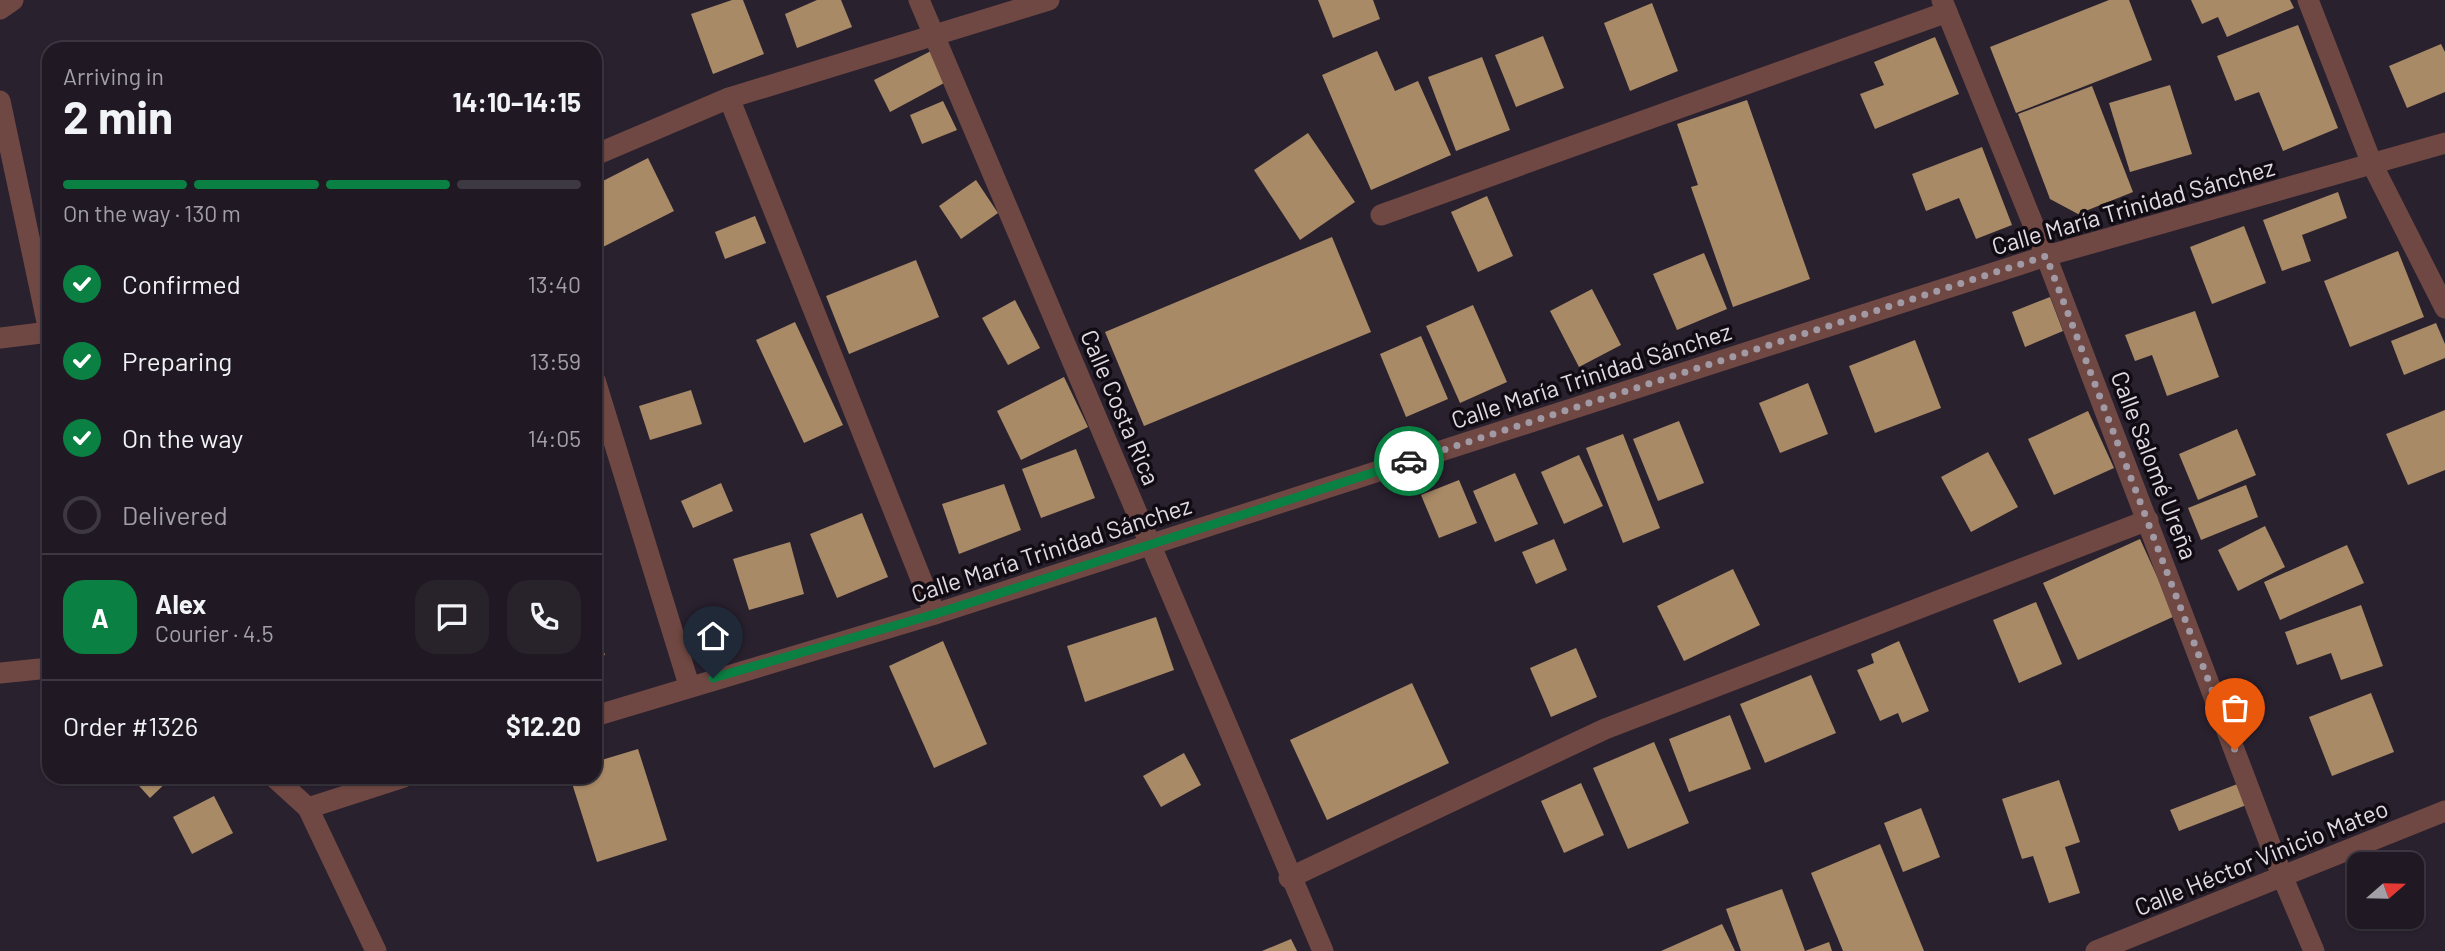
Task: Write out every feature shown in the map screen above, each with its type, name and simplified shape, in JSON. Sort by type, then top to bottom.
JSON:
[{"type":"street","points":[[0,9],[13,0]]},
{"type":"street","name":"Calle Costa Rica","points":[[919,0],[1151,545],[1289,878],[1323,951]]},
{"type":"street","points":[[602,152],[729,98],[1049,0]]},
{"type":"street","points":[[2308,0],[2372,164],[2445,308]]},
{"type":"street","points":[[1381,215],[1945,6]]},
{"type":"street","name":"Calle Salomé Ureña","points":[[1945,6],[2046,256],[2283,878],[2314,951]]},
{"type":"street","points":[[729,98],[935,614]]},
{"type":"street","points":[[0,101],[42,298]]},
{"type":"street","name":"Calle María Trinidad Sánchez","points":[[602,714],[689,685],[935,614],[2046,256],[2445,143]]},
{"type":"street","points":[[0,338],[42,332]]},
{"type":"street","points":[[602,403],[689,685]]},
{"type":"street","points":[[1289,878],[1605,729],[2148,520]]},
{"type":"street","points":[[0,673],[42,669]]},
{"type":"street","points":[[282,784],[308,808],[376,951]]},
{"type":"street","points":[[308,808],[382,784]]},
{"type":"street","name":"Calle Héctor Vinicio Mateo","points":[[2096,951],[2445,811]]},
{"type":"building","points":[[732,0],[743,0],[764,54],[713,74],[691,14]]},
{"type":"building","points":[[817,0],[841,0],[852,27],[797,48],[785,14]]},
{"type":"building","points":[[1318,0],[1373,0],[1380,19],[1333,38]]},
{"type":"building","points":[[2109,0],[2129,0],[2152,60],[2016,113],[1990,47]]},
{"type":"building","points":[[2191,0],[2290,0],[2294,8],[2227,37],[2218,17],[2202,24]]},
{"type":"building","points":[[1652,3],[1678,71],[1630,91],[1604,23]]},
{"type":"building","points":[[2298,25],[2338,128],[2283,151],[2259,92],[2235,101],[2217,56]]},
{"type":"building","points":[[1543,36],[1564,88],[1516,107],[1495,55]]},
{"type":"building","points":[[1935,37],[1959,94],[1875,129],[1860,94],[1884,85],[1874,62]]},
{"type":"building","points":[[2441,44],[2445,52],[2445,92],[2407,108],[2389,66]]},
{"type":"building","points":[[931,51],[946,82],[890,112],[874,80]]},
{"type":"building","points":[[1377,51],[1395,91],[1418,81],[1451,155],[1371,190],[1322,75]]},
{"type":"building","points":[[1482,57],[1510,130],[1456,151],[1428,77]]},
{"type":"building","points":[[2170,85],[2192,154],[2130,172],[2109,103]]},
{"type":"building","points":[[2092,86],[2133,192],[2078,214],[2050,199],[2018,114]]},
{"type":"building","points":[[1747,100],[1810,279],[1733,307],[1691,187],[1698,185],[1677,124]]},
{"type":"building","points":[[943,101],[957,130],[922,144],[910,115]]},
{"type":"building","points":[[1308,133],[1355,202],[1300,240],[1254,170]]},
{"type":"building","points":[[1982,147],[2012,225],[1976,239],[1959,198],[1926,211],[1912,174]]},
{"type":"building","points":[[648,158],[674,211],[602,247],[602,181]]},
{"type":"building","points":[[976,180],[998,213],[961,239],[939,206]]},
{"type":"building","points":[[2338,192],[2347,218],[2302,235],[2311,261],[2282,271],[2263,220]]},
{"type":"building","points":[[1487,196],[1513,256],[1478,272],[1451,212]]},
{"type":"building","points":[[755,216],[766,243],[725,259],[715,232]]},
{"type":"building","points":[[2244,226],[2266,283],[2212,304],[2190,247]]},
{"type":"building","points":[[1332,237],[1371,332],[1144,426],[1105,332]]},
{"type":"building","points":[[2398,251],[2424,317],[2350,347],[2324,281]]},
{"type":"building","points":[[1704,253],[1727,309],[1677,330],[1653,274]]},
{"type":"building","points":[[916,260],[939,317],[849,354],[826,296]]},
{"type":"building","points":[[1592,289],[1621,345],[1579,367],[1550,311]]},
{"type":"building","points":[[2050,297],[2063,331],[2025,347],[2012,312]]},
{"type":"building","points":[[1015,300],[1040,348],[1008,365],[982,318]]},
{"type":"building","points":[[1473,305],[1507,382],[1460,403],[1426,326]]},
{"type":"building","points":[[2195,311],[2219,377],[2167,396],[2152,355],[2135,361],[2125,335]]},
{"type":"building","points":[[795,322],[843,425],[804,443],[756,340]]},
{"type":"building","points":[[2436,323],[2445,344],[2445,358],[2404,375],[2391,341]]},
{"type":"building","points":[[1421,336],[1448,399],[1406,417],[1380,354]]},
{"type":"building","points":[[1915,340],[1941,408],[1875,433],[1849,366]]},
{"type":"building","points":[[1064,377],[1088,427],[1021,460],[997,411]]},
{"type":"building","points":[[1808,383],[1828,434],[1780,453],[1759,403]]},
{"type":"building","points":[[691,390],[702,424],[650,440],[639,406]]},
{"type":"building","points":[[2445,410],[2445,470],[2408,485],[2386,434]]},
{"type":"building","points":[[2088,411],[2114,468],[2054,495],[2028,439]]},
{"type":"building","points":[[1679,421],[1704,483],[1658,501],[1633,439]]},
{"type":"building","points":[[2237,429],[2256,475],[2198,500],[2179,454]]},
{"type":"building","points":[[1623,434],[1660,528],[1623,543],[1586,448]]},
{"type":"building","points":[[1076,449],[1095,498],[1041,518],[1022,469]]},
{"type":"building","points":[[1988,452],[2018,507],[1971,532],[1941,477]]},
{"type":"building","points":[[1579,455],[1603,506],[1564,524],[1541,472]]},
{"type":"building","points":[[1515,473],[1538,524],[1495,542],[1473,491]]},
{"type":"building","points":[[1459,480],[1477,523],[1439,538],[1421,495]]},
{"type":"building","points":[[721,483],[733,511],[693,528],[681,501]]},
{"type":"building","points":[[1004,484],[1021,530],[959,554],[942,504]]},
{"type":"building","points":[[2246,485],[2258,517],[2201,540],[2188,508]]},
{"type":"building","points":[[862,513],[888,577],[837,598],[810,534]]},
{"type":"building","points":[[2265,526],[2285,567],[2238,591],[2218,550]]},
{"type":"building","points":[[1554,539],[1567,570],[1536,584],[1522,552]]},
{"type":"building","points":[[2140,539],[2175,616],[2078,660],[2043,583]]},
{"type":"building","points":[[790,542],[804,594],[749,610],[733,559]]},
{"type":"building","points":[[2347,545],[2364,583],[2280,620],[2264,582]]},
{"type":"building","points":[[1733,569],[1760,625],[1684,661],[1657,606]]},
{"type":"building","points":[[2036,602],[2062,664],[2019,683],[1993,620]]},
{"type":"building","points":[[2361,605],[2383,666],[2341,680],[2331,653],[2297,665],[2285,632]]},
{"type":"building","points":[[1156,617],[1174,670],[1085,702],[1067,646]]},
{"type":"building","points":[[943,641],[987,744],[934,768],[889,666]]},
{"type":"building","points":[[1899,641],[1929,711],[1902,723],[1898,713],[1880,721],[1857,670],[1874,663],[1871,654]]},
{"type":"building","points":[[1576,648],[1597,697],[1551,717],[1530,668]]},
{"type":"building","points":[[1811,675],[1836,733],[1765,763],[1740,704]]},
{"type":"building","points":[[1412,683],[1449,763],[1327,820],[1290,740]]},
{"type":"building","points":[[2371,693],[2394,752],[2332,776],[2309,717]]},
{"type":"building","points":[[1730,715],[1751,769],[1689,792],[1669,739]]},
{"type":"building","points":[[1654,742],[1689,823],[1628,849],[1593,768]]},
{"type":"building","points":[[638,749],[667,840],[597,862],[572,784],[602,784],[602,760]]},
{"type":"building","points":[[1184,753],[1201,785],[1161,807],[1143,776]]},
{"type":"building","points":[[2059,780],[2080,842],[2065,847],[2080,893],[2049,903],[2033,856],[2022,859],[2002,799]]},
{"type":"building","points":[[1581,783],[1604,835],[1564,853],[1541,801]]},
{"type":"building","points":[[2240,783],[2249,804],[2179,831],[2170,810]]},
{"type":"building","points":[[137,784],[165,784],[150,798]]},
{"type":"building","points":[[214,796],[233,833],[192,854],[173,817]]},
{"type":"building","points":[[1921,808],[1940,857],[1903,872],[1884,823]]},
{"type":"building","points":[[1880,844],[1924,951],[1843,951],[1811,873]]},
{"type":"building","points":[[1782,889],[1805,951],[1741,951],[1726,909]]},
{"type":"building","points":[[1722,924],[1735,951],[1661,951]]},
{"type":"building","points":[[1291,939],[1297,951],[1262,951]]},
{"type":"building","points":[[1829,942],[1832,951],[1805,951]]},
{"type":"way so far","points":[[1409,461],[2046,256],[2235,750]]},
{"type":"route","points":[[713,678],[935,614],[1409,461]]}]
